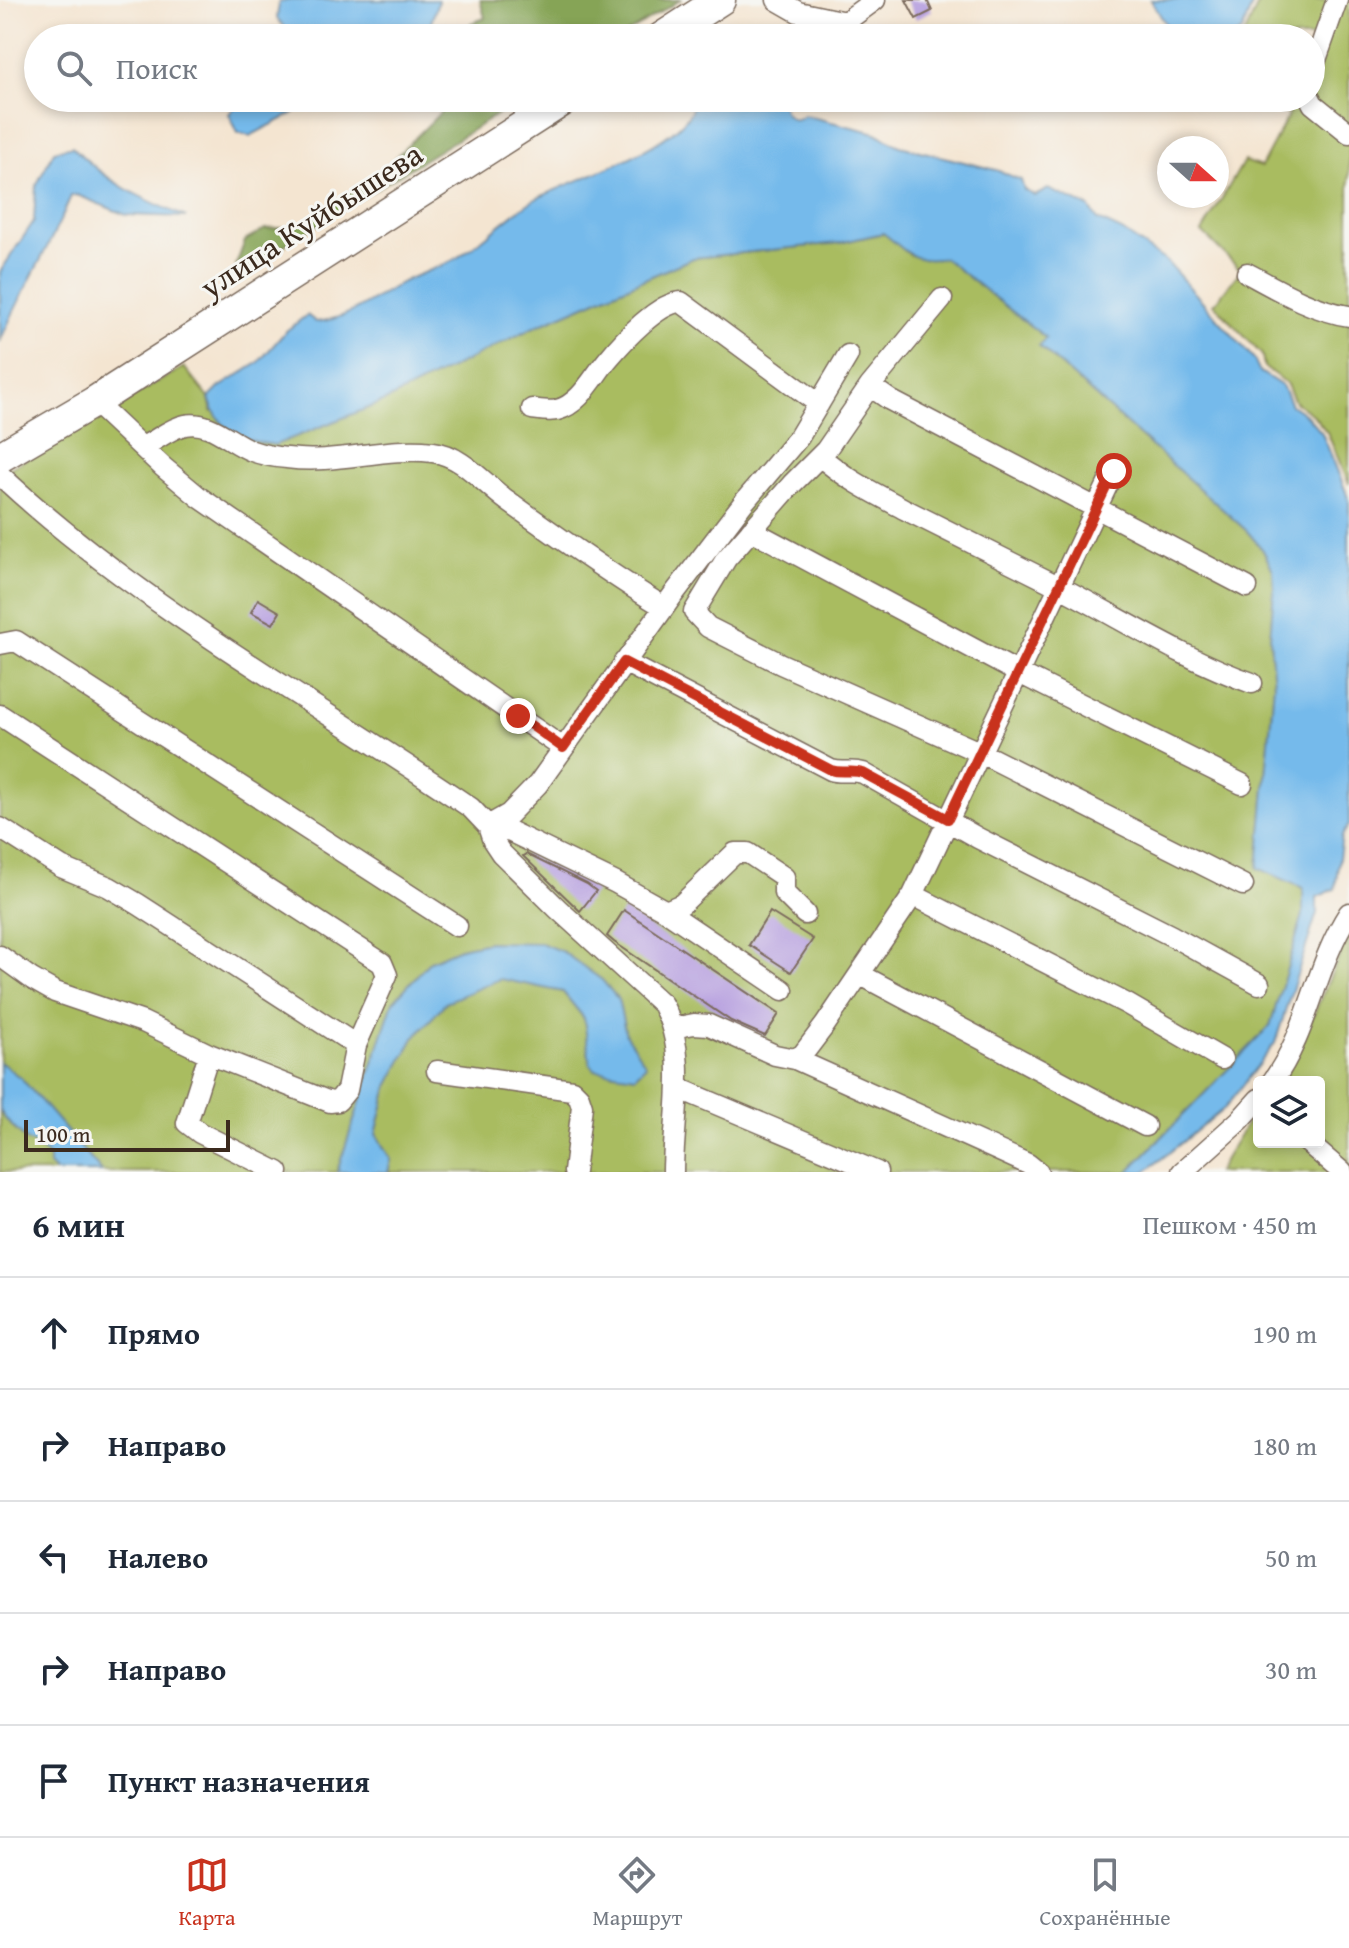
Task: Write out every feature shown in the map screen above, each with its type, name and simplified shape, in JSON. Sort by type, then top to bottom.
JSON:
[{"type":"highway","points":[[683,24],[720,0]]},
{"type":"highway","name":"улица Куйбышева","points":[[0,457],[94,402],[545,112]]},
{"type":"street","points":[[777,0],[798,12],[845,22],[875,0]]},
{"type":"street","points":[[1325,34],[1337,0]]},
{"type":"street","points":[[1323,112],[1349,133]]},
{"type":"street","points":[[1247,273],[1300,302],[1349,316]]},
{"type":"street","points":[[942,299],[870,386],[845,426],[726,559],[694,612],[708,627],[781,664],[979,752],[1243,885]]},
{"type":"street","points":[[532,409],[557,410],[578,397],[609,358],[671,302],[681,302],[819,404]]},
{"type":"street","points":[[488,826],[509,814],[538,784],[664,607],[744,502],[799,437],[848,355]]},
{"type":"street","points":[[870,386],[890,400],[1247,587]]},
{"type":"street","points":[[94,402],[163,467],[223,514],[563,748]]},
{"type":"street","points":[[142,447],[183,425],[199,425],[214,429],[255,453],[292,459],[327,459],[394,450],[450,455],[617,579],[664,607]]},
{"type":"street","points":[[820,456],[890,501],[1058,586],[1136,630],[1252,683]]},
{"type":"street","points":[[795,1059],[810,1045],[861,975],[913,895],[1114,471]]},
{"type":"street","points":[[0,475],[56,527],[106,565],[274,681],[471,808],[488,826],[501,853],[662,1004],[673,1028],[678,1088],[673,1172]]},
{"type":"street","points":[[751,530],[1017,672],[1242,784]]},
{"type":"street","points":[[0,644],[16,641],[457,926]]},
{"type":"street","points":[[624,662],[831,770],[842,774],[853,770],[863,773],[978,838],[1172,936],[1259,984]]},
{"type":"street","points":[[0,715],[382,963],[387,975],[356,1045],[347,1090],[338,1101],[330,1102],[209,1054],[143,1022],[55,992],[0,956]]},
{"type":"street","points":[[488,826],[524,838],[616,883],[666,911],[783,990]]},
{"type":"street","points":[[0,828],[61,867],[109,887],[138,904],[356,1045]]},
{"type":"street","points":[[666,911],[682,904],[735,853],[748,853],[784,877],[784,893],[805,914]]},
{"type":"street","points":[[913,895],[1127,1004],[1222,1059]]},
{"type":"street","points":[[1275,1076],[1292,1047],[1326,959],[1349,913]]},
{"type":"street","points":[[861,975],[1145,1126]]},
{"type":"street","points":[[673,1028],[709,1025],[775,1055],[795,1059],[1028,1164],[1038,1172]]},
{"type":"street","points":[[209,1054],[187,1123],[200,1133],[278,1172]]},
{"type":"street","points":[[437,1071],[572,1090],[582,1106],[574,1172]]},
{"type":"street","points":[[678,1088],[877,1172]]},
{"type":"street","points":[[1182,1172],[1253,1106]]},
{"type":"street","points":[[1314,1148],[1342,1172]]},
{"type":"green space","points":[[480,0],[680,0],[641,24],[471,24],[485,18]]},
{"type":"green space","points":[[1260,0],[1349,0],[1349,484],[1327,432],[1314,416],[1295,402],[1286,383],[1264,367],[1262,355],[1214,304],[1241,270],[1202,232],[1216,208],[1229,208],[1229,186],[1244,161],[1261,167],[1289,114],[1285,112],[1325,112],[1325,24],[1249,24]]},
{"type":"green space","points":[[501,112],[239,273],[236,265],[245,241],[265,229],[295,227],[373,180],[440,113]]},
{"type":"green space","points":[[884,233],[910,255],[944,258],[1046,338],[1040,347],[1247,531],[1263,550],[1273,570],[1270,639],[1274,684],[1258,868],[1303,888],[1303,915],[1270,1026],[1128,1172],[388,1172],[391,1160],[376,1134],[388,1086],[414,1038],[446,1002],[500,978],[563,992],[584,1018],[590,1063],[626,1035],[618,999],[602,980],[563,952],[489,942],[460,948],[430,961],[393,1002],[337,1172],[102,1172],[22,1080],[0,1062],[0,474],[184,367],[209,398],[212,412],[383,402],[534,327],[693,258],[839,243]]},
{"type":"green space","points":[[1349,934],[1349,1172],[1217,1172],[1253,1113],[1253,1148],[1325,1148],[1325,1076],[1278,1076],[1300,1046]]},
{"type":"green space","points":[[0,1110],[16,1130],[50,1157],[49,1165],[56,1172],[0,1172]]},
{"type":"water","points":[[438,0],[431,24],[282,24],[277,18],[279,2]]},
{"type":"water","points":[[1151,0],[1254,0],[1245,24],[1166,24]]},
{"type":"water","points":[[295,112],[250,136],[238,133],[229,114]]},
{"type":"water","points":[[690,112],[784,112],[795,120],[804,115],[876,133],[900,146],[996,170],[1021,180],[1024,190],[1035,196],[1048,189],[1089,207],[1098,220],[1122,231],[1167,262],[1254,359],[1259,371],[1282,386],[1291,405],[1307,416],[1322,433],[1349,499],[1349,825],[1342,836],[1335,889],[1317,897],[1317,913],[1275,1043],[1225,1108],[1145,1172],[1128,1172],[1270,1026],[1303,915],[1303,888],[1258,868],[1274,684],[1270,639],[1273,570],[1263,550],[1247,531],[1039,346],[1046,338],[944,258],[917,257],[883,233],[839,243],[693,258],[534,327],[383,402],[275,445],[253,441],[233,432],[213,409],[209,398],[220,387],[258,363],[286,331],[307,315],[316,322],[339,317],[406,280],[455,259],[534,200],[653,145]]},
{"type":"water","points":[[72,146],[98,170],[125,188],[186,217],[126,215],[77,195],[71,196],[0,342],[0,272],[34,221],[36,186],[54,151]]},
{"type":"water","points":[[489,942],[541,943],[563,952],[602,980],[618,999],[626,1035],[646,1065],[635,1076],[595,1070],[590,1064],[584,1018],[563,992],[500,979],[446,1002],[414,1038],[388,1086],[376,1134],[391,1160],[388,1172],[337,1172],[393,1002],[430,961],[460,948]]},
{"type":"water","points":[[0,1062],[22,1079],[102,1172],[56,1172],[49,1165],[49,1157],[4,1118],[0,1110]]},
{"type":"building","points":[[906,0],[927,0],[932,11],[916,19]]},
{"type":"building","points":[[258,599],[280,612],[273,624],[251,612]]},
{"type":"building","points":[[526,854],[596,891],[580,911],[523,856]]},
{"type":"building","points":[[624,910],[779,1014],[765,1036],[731,1021],[607,936]]},
{"type":"building","points":[[770,912],[813,939],[791,972],[749,945]]},
{"type":"route","points":[[518,716],[563,748],[624,662],[831,770],[842,774],[853,770],[863,773],[948,819],[1114,471]]}]
